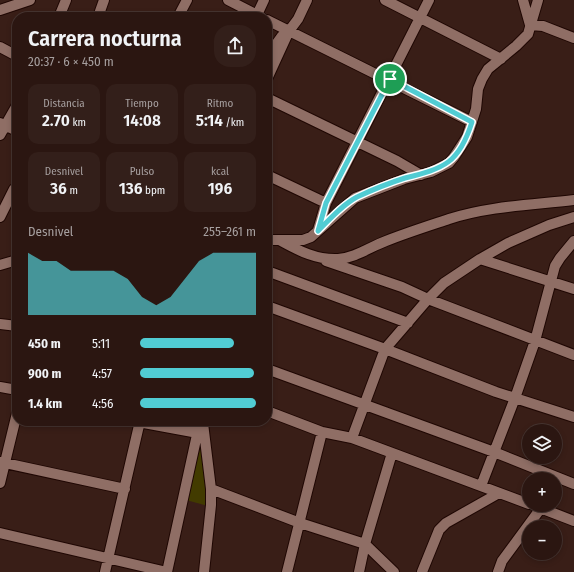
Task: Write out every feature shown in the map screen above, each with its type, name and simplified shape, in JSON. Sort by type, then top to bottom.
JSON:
[{"type":"street","points":[[0,10],[30,0]]},
{"type":"street","points":[[61,12],[66,0]]},
{"type":"street","points":[[102,12],[104,0]]},
{"type":"street","points":[[181,12],[187,0]]},
{"type":"street","points":[[228,0],[251,12]]},
{"type":"street","points":[[260,12],[264,0]]},
{"type":"street","points":[[272,68],[289,31],[298,19],[307,0]]},
{"type":"street","points":[[385,0],[501,59]]},
{"type":"street","points":[[318,231],[326,203],[358,143],[429,0]]},
{"type":"street","points":[[524,0],[530,25]]},
{"type":"street","points":[[272,240],[303,240],[318,231],[355,198],[404,179],[421,175],[441,167],[454,157],[467,137],[472,122],[478,89],[482,79],[488,69],[523,40],[528,34],[538,0]]},
{"type":"street","points":[[272,22],[390,79],[472,122]]},
{"type":"street","points":[[530,25],[543,26],[574,38]]},
{"type":"street","points":[[272,50],[280,38],[289,31]]},
{"type":"street","points":[[0,47],[12,53]]},
{"type":"street","points":[[272,100],[412,169],[421,175]]},
{"type":"street","points":[[0,135],[3,125],[12,112]]},
{"type":"street","points":[[272,176],[326,203]]},
{"type":"street","points":[[0,217],[12,193]]},
{"type":"street","points":[[310,256],[336,259],[348,257],[386,241],[449,219],[489,208],[522,207],[574,200]]},
{"type":"street","points":[[352,438],[385,349],[428,299],[444,283],[480,259],[508,243],[549,225],[574,217]]},
{"type":"street","points":[[279,240],[310,256],[402,287],[428,299],[574,355]]},
{"type":"street","points":[[481,486],[535,341],[555,266],[574,241]]},
{"type":"street","points":[[555,266],[574,250]]},
{"type":"street","points":[[480,259],[551,280],[574,289]]},
{"type":"street","points":[[0,265],[12,261]]},
{"type":"street","points":[[272,273],[408,323]]},
{"type":"street","points":[[272,308],[515,398],[574,417]]},
{"type":"street","points":[[0,324],[12,325]]},
{"type":"street","points":[[272,371],[494,452],[574,484]]},
{"type":"street","points":[[0,387],[12,389]]},
{"type":"street","points":[[272,412],[322,432],[352,438],[522,501]]},
{"type":"street","points":[[0,482],[2,462],[13,426]]},
{"type":"street","points":[[105,572],[125,489],[136,426]]},
{"type":"street","points":[[159,426],[198,433]]},
{"type":"street","points":[[0,533],[167,572],[200,426]]},
{"type":"street","points":[[202,426],[211,489],[211,505],[204,572]]},
{"type":"street","points":[[287,572],[322,432]]},
{"type":"street","points":[[359,572],[365,544],[392,453]]},
{"type":"street","points":[[2,462],[125,489]]},
{"type":"street","points":[[211,489],[300,523],[365,544],[394,572]]},
{"type":"street","points":[[422,572],[439,530],[446,523],[499,493]]},
{"type":"street","points":[[498,572],[502,561],[534,512]]},
{"type":"street","points":[[550,512],[574,521]]},
{"type":"shaded area","points":[[203,439],[208,506],[186,500]]},
{"type":"route","points":[[390,79],[472,122],[467,137],[461,148],[449,162],[431,172],[404,179],[355,198],[318,231],[326,203],[390,79]]}]
